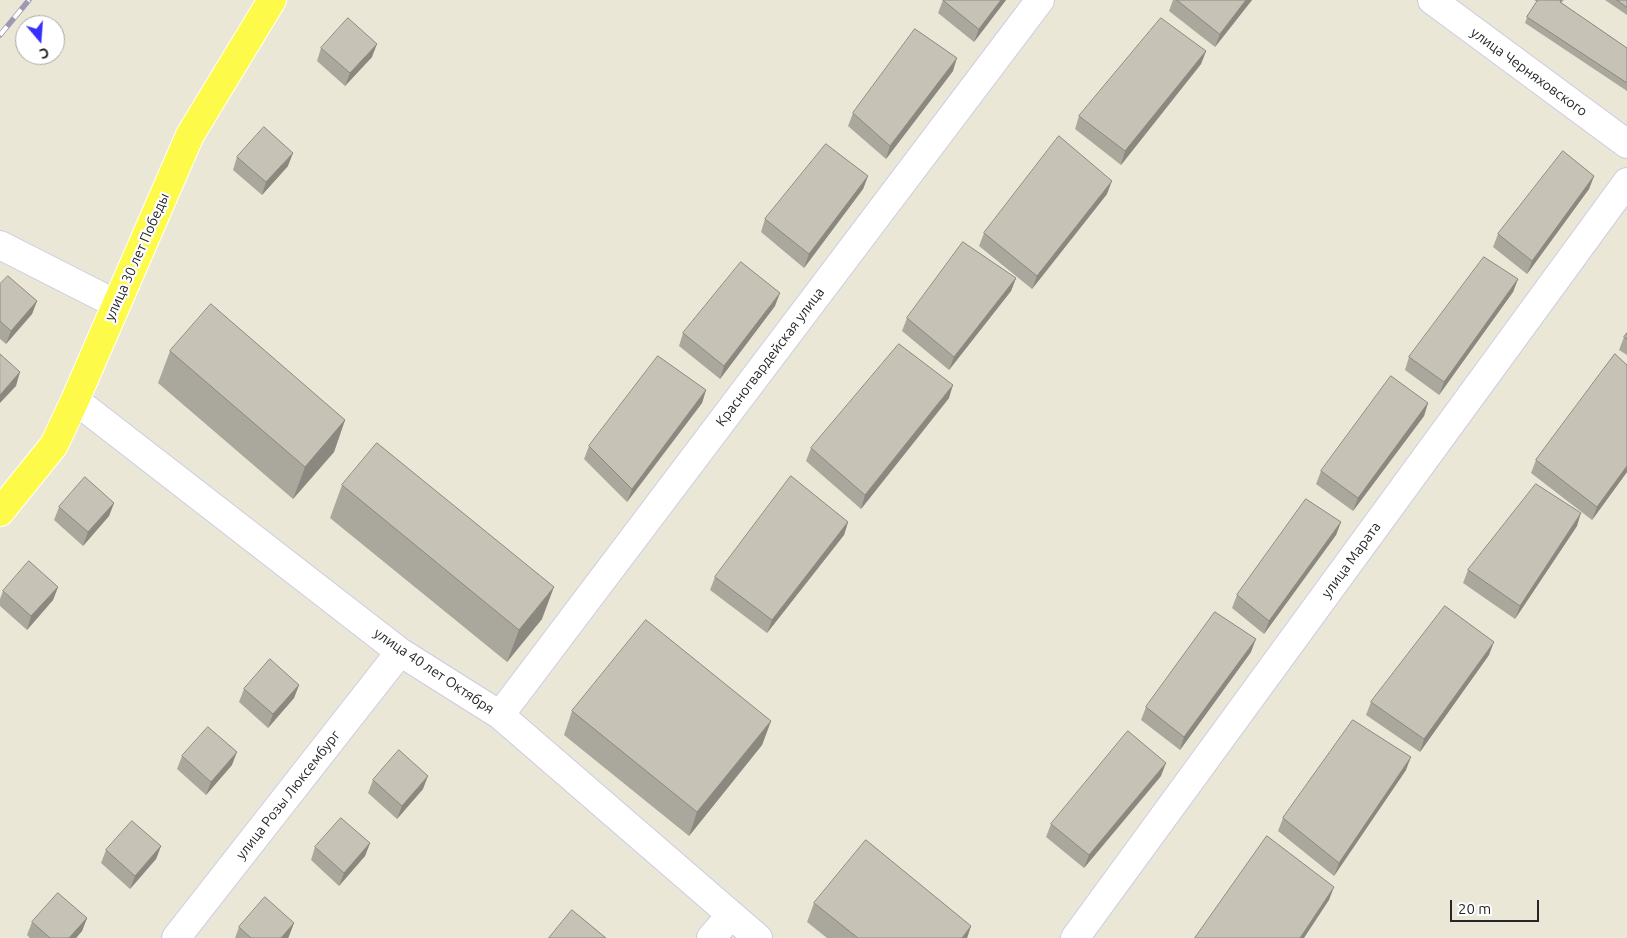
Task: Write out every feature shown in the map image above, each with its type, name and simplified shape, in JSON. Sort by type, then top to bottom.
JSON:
[{"type":"main road","name":"улица 30 лет Победы","points":[[0,512],[54,444],[190,135],[272,0]]},
{"type":"street","name":"Красногвардейская улица","points":[[500,715],[1040,0]]},
{"type":"street","name":"улица Черняховского","points":[[1432,0],[1627,144]]},
{"type":"street","name":"улица Марата","points":[[1075,938],[1627,182]]},
{"type":"street","points":[[0,244],[116,304]]},
{"type":"street","name":"улица 40 лет Октября","points":[[75,400],[400,652],[500,715],[758,938]]},
{"type":"street","name":"улица Розы Люксембург","points":[[176,938],[400,652]]},
{"type":"street","points":[[711,938],[731,916]]},
{"type":"building","points":[[943,0],[1001,0],[979,29]]},
{"type":"building","points":[[1177,0],[1246,0],[1220,34]]},
{"type":"building","points":[[1538,0],[1561,0],[1560,2],[1627,48],[1627,83],[1527,17]]},
{"type":"building","points":[[1617,0],[1627,0],[1627,7]]},
{"type":"building","points":[[348,18],[377,44],[350,73],[321,48]]},
{"type":"building","points":[[1161,18],[1206,51],[1125,151],[1079,116]]},
{"type":"building","points":[[915,29],[957,58],[890,146],[853,113]]},
{"type":"building","points":[[264,127],[293,153],[266,182],[237,157]]},
{"type":"building","points":[[1059,136],[1112,181],[1037,276],[984,233]]},
{"type":"building","points":[[826,144],[868,176],[809,254],[765,219]]},
{"type":"building","points":[[1563,151],[1594,176],[1532,261],[1498,234]]},
{"type":"building","points":[[963,242],[1016,278],[954,357],[907,318]]},
{"type":"building","points":[[1484,257],[1518,279],[1444,382],[1409,357]]},
{"type":"building","points":[[741,262],[780,293],[724,366],[683,333]]},
{"type":"building","points":[[8,276],[37,301],[11,331],[0,321],[0,284]]},
{"type":"building","points":[[211,304],[345,420],[305,467],[170,351]]},
{"type":"building","points":[[899,344],[953,385],[865,495],[811,448]]},
{"type":"building","points":[[0,354],[20,372],[0,395]]},
{"type":"building","points":[[1615,354],[1627,365],[1627,466],[1597,507],[1536,460]]},
{"type":"building","points":[[658,356],[706,390],[632,489],[589,446]]},
{"type":"building","points":[[1391,376],[1428,403],[1358,498],[1321,471]]},
{"type":"building","points":[[377,443],[554,587],[519,630],[342,485]]},
{"type":"building","points":[[791,476],[848,522],[772,620],[715,577]]},
{"type":"building","points":[[85,477],[114,503],[88,532],[59,507]]},
{"type":"building","points":[[1536,484],[1581,513],[1520,606],[1468,570]]},
{"type":"building","points":[[1306,499],[1341,522],[1269,621],[1237,595]]},
{"type":"building","points":[[29,561],[58,587],[31,616],[3,591]]},
{"type":"building","points":[[1445,606],[1494,642],[1424,739],[1371,702]]},
{"type":"building","points":[[1215,612],[1256,639],[1184,737],[1146,707]]},
{"type":"building","points":[[646,620],[771,721],[697,812],[572,711]]},
{"type":"building","points":[[270,659],[299,685],[273,714],[244,689]]},
{"type":"building","points":[[1353,720],[1411,757],[1339,863],[1283,818]]},
{"type":"building","points":[[208,727],[237,752],[211,782],[182,756]]},
{"type":"building","points":[[1128,731],[1166,763],[1089,855],[1051,824]]},
{"type":"building","points":[[399,750],[428,776],[402,806],[373,780]]},
{"type":"building","points":[[341,818],[370,843],[344,873],[315,847]]},
{"type":"building","points":[[132,821],[161,846],[135,876],[106,850]]},
{"type":"building","points":[[1267,836],[1334,887],[1300,938],[1195,938]]},
{"type":"building","points":[[866,840],[971,926],[962,938],[858,938],[814,903]]},
{"type":"building","points":[[58,893],[87,918],[69,938],[50,938],[32,922]]},
{"type":"building","points":[[265,897],[294,923],[281,938],[251,938],[239,927]]},
{"type":"building","points":[[572,910],[606,938],[549,938]]},
{"type":"railway","points":[[0,35],[29,0]]}]
